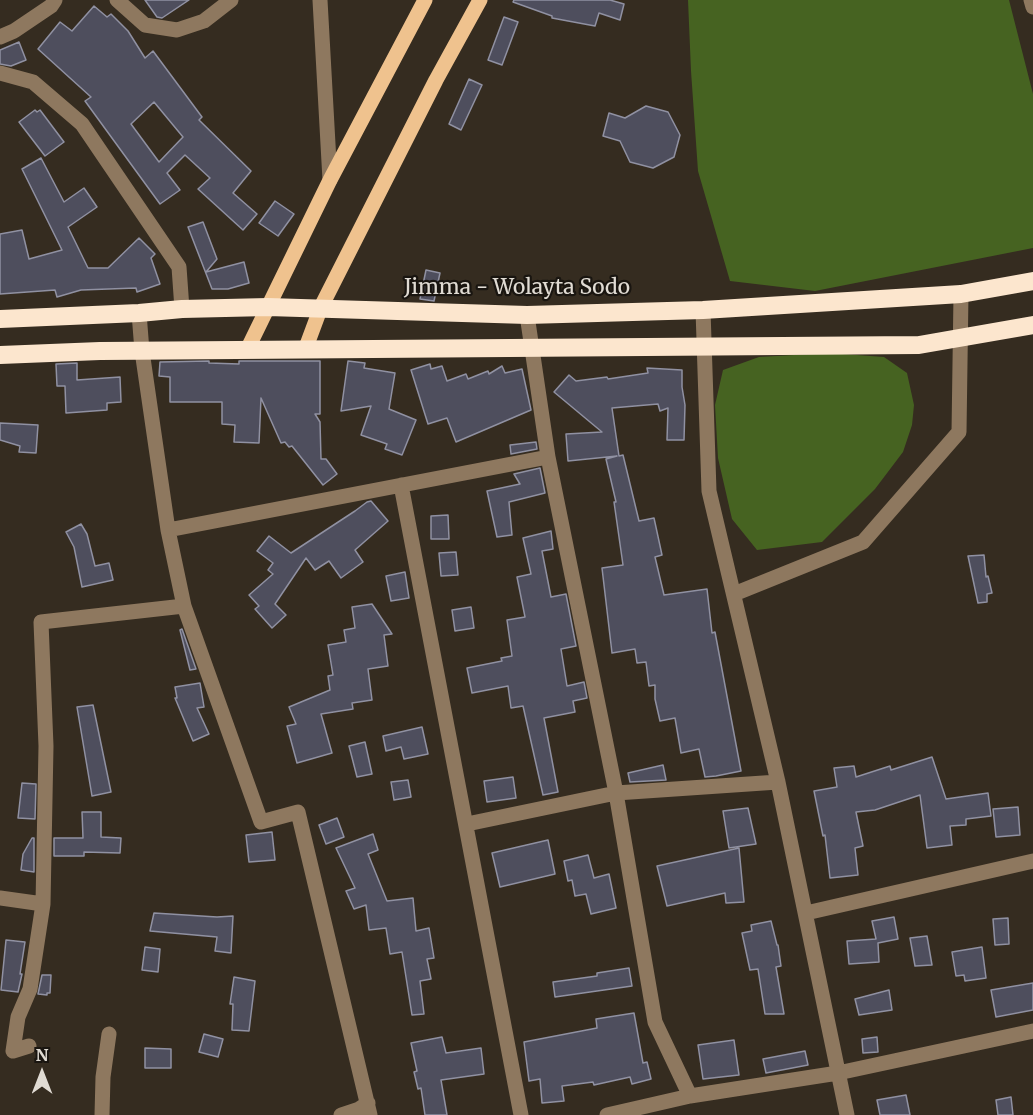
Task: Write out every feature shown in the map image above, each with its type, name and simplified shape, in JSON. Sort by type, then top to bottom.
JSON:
[{"type":"highway","name":"Jimma - Wolayta Sodo","points":[[0,319],[182,309],[268,307],[527,315],[703,310],[961,294],[1033,281]]},
{"type":"highway","points":[[0,355],[142,351],[919,345],[1033,325]]},
{"type":"main road","points":[[247,350],[330,180],[426,0]]},
{"type":"main road","points":[[305,350],[321,307],[436,80],[480,0]]},
{"type":"street","points":[[0,37],[14,31],[51,6],[55,0]]},
{"type":"street","points":[[117,0],[144,25],[177,30],[204,21],[231,0]]},
{"type":"street","points":[[320,0],[330,180]]},
{"type":"street","points":[[1031,0],[1033,7]]},
{"type":"street","points":[[0,74],[33,82],[82,124],[179,267],[182,309]]},
{"type":"street","points":[[734,594],[863,542],[959,432],[961,294]]},
{"type":"street","points":[[703,310],[709,491],[778,782],[846,1115]]},
{"type":"street","points":[[139,313],[142,351],[168,530],[184,606],[261,822],[298,812],[369,1109],[359,1108],[341,1115]]},
{"type":"street","points":[[527,315],[548,457],[616,793],[655,1022],[690,1096]]},
{"type":"street","points":[[168,530],[548,457]]},
{"type":"street","points":[[401,485],[521,1115]]},
{"type":"street","points":[[29,1046],[13,1051],[18,1017],[30,989],[43,904],[46,746],[41,622],[184,606]]},
{"type":"street","points":[[467,824],[616,793],[778,782]]},
{"type":"street","points":[[806,913],[1033,861]]},
{"type":"street","points":[[0,898],[43,904]]},
{"type":"street","points":[[607,1115],[690,1096],[838,1073],[1033,1031]]},
{"type":"street","points":[[102,1115],[103,1077],[109,1034]]},
{"type":"green space","points":[[688,0],[1009,0],[1033,94],[1033,248],[815,291],[730,281],[698,171]]},
{"type":"green space","points":[[829,353],[884,357],[907,373],[914,405],[912,425],[903,452],[875,489],[822,542],[757,550],[732,519],[718,458],[715,405],[723,370],[759,357]]},
{"type":"building","points":[[145,0],[189,0],[162,18],[157,17]]},
{"type":"building","points":[[514,0],[610,0],[624,4],[620,20],[599,13],[595,26],[552,18],[552,16],[513,2]]},
{"type":"building","points":[[94,6],[107,17],[111,14],[128,31],[145,58],[153,51],[202,117],[199,120],[251,171],[233,193],[257,214],[243,230],[198,189],[210,178],[185,155],[167,173],[180,190],[160,204],[85,101],[91,97],[38,49],[60,22],[72,31]],"holes":[[[154,102],[183,137],[159,162],[131,124]]]},
{"type":"building","points":[[504,17],[518,22],[502,65],[488,60]]},
{"type":"building","points":[[19,42],[26,60],[11,66],[0,64],[0,50]]},
{"type":"building","points":[[469,79],[482,85],[461,130],[449,124]]},
{"type":"building","points":[[646,106],[668,112],[680,135],[674,157],[653,168],[630,162],[620,141],[603,136],[609,113],[625,118]]},
{"type":"building","points":[[35,110],[37,112],[40,110],[64,142],[45,156],[19,122]]},
{"type":"building","points":[[41,158],[64,202],[84,188],[97,207],[68,227],[88,268],[108,268],[139,238],[155,254],[151,258],[160,284],[137,292],[136,288],[81,290],[57,297],[55,290],[0,294],[0,234],[22,230],[29,259],[62,250],[22,169]]},
{"type":"building","points":[[275,201],[294,214],[278,236],[259,223]]},
{"type":"building","points":[[203,222],[217,259],[206,272],[244,262],[249,283],[228,289],[212,289],[188,227]]},
{"type":"building","points":[[426,270],[440,273],[434,301],[420,299]]},
{"type":"building","points":[[209,361],[209,363],[239,364],[239,361],[320,361],[320,414],[315,414],[320,422],[321,459],[326,459],[337,474],[323,485],[292,446],[289,447],[285,442],[281,443],[261,398],[259,443],[234,442],[235,425],[222,424],[222,402],[170,402],[170,377],[159,376],[160,362]]},
{"type":"building","points":[[348,361],[365,363],[364,368],[395,373],[389,409],[416,420],[402,455],[385,449],[387,444],[361,435],[371,406],[341,411]]},
{"type":"building","points":[[77,363],[77,380],[120,377],[121,402],[107,403],[107,410],[66,413],[65,386],[57,386],[56,364]]},
{"type":"building","points":[[430,364],[431,369],[442,366],[447,381],[466,374],[468,379],[488,371],[489,374],[502,366],[505,373],[522,369],[531,410],[456,442],[447,418],[428,424],[411,370]]},
{"type":"building","points":[[647,368],[682,370],[685,405],[684,440],[667,440],[668,408],[660,411],[658,404],[612,408],[619,456],[623,455],[639,521],[654,518],[662,555],[655,557],[664,595],[707,589],[712,633],[715,632],[741,771],[705,777],[699,749],[681,753],[675,718],[660,721],[655,699],[655,685],[649,686],[646,662],[637,663],[635,649],[612,653],[602,568],[623,565],[614,502],[616,502],[606,459],[617,456],[568,461],[566,434],[602,432],[554,392],[569,375],[576,381],[607,377],[608,379],[648,373]]},
{"type":"building","points":[[0,423],[38,425],[36,453],[19,452],[20,446],[0,440]]},
{"type":"building","points":[[536,442],[537,449],[511,454],[510,445]]},
{"type":"building","points":[[540,468],[545,493],[509,502],[512,535],[497,537],[487,491],[520,484],[514,474]]},
{"type":"building","points":[[371,501],[388,521],[355,550],[363,562],[341,578],[329,561],[315,570],[306,558],[275,604],[286,615],[272,628],[255,609],[259,606],[249,595],[273,574],[268,570],[273,563],[257,551],[269,536],[291,553]]},
{"type":"building","points":[[448,515],[449,539],[431,539],[431,516]]},
{"type":"building","points":[[81,524],[87,534],[95,566],[109,563],[113,580],[82,587],[74,547],[66,532]]},
{"type":"building","points":[[551,531],[553,549],[542,551],[551,597],[566,594],[576,646],[561,649],[567,686],[584,682],[587,698],[573,701],[575,712],[544,718],[558,792],[543,795],[523,706],[511,708],[508,686],[472,693],[467,668],[502,661],[501,658],[512,656],[507,620],[525,617],[517,577],[531,574],[523,538]]},
{"type":"building","points":[[456,552],[458,575],[441,576],[439,553]]},
{"type":"building","points":[[984,555],[986,577],[988,576],[992,593],[987,594],[987,602],[978,603],[968,556]]},
{"type":"building","points":[[405,572],[409,598],[391,601],[386,576]]},
{"type":"building","points":[[372,604],[392,634],[384,635],[388,666],[368,669],[372,700],[352,703],[353,709],[321,714],[332,753],[297,763],[287,726],[296,724],[289,707],[330,690],[328,676],[333,675],[328,645],[346,642],[344,630],[355,628],[352,607]]},
{"type":"building","points":[[471,607],[474,628],[455,631],[452,610]]},
{"type":"building","points":[[182,629],[196,669],[190,670],[180,630]]},
{"type":"building","points":[[200,683],[204,707],[197,708],[209,734],[193,741],[175,698],[177,698],[175,687]]},
{"type":"building","points":[[93,705],[111,792],[92,796],[77,707]]},
{"type":"building","points":[[422,727],[428,754],[404,759],[401,747],[386,751],[383,736]]},
{"type":"building","points":[[365,742],[372,774],[357,777],[349,746]]},
{"type":"building","points":[[932,757],[946,799],[988,793],[991,816],[966,819],[966,825],[950,826],[952,845],[927,848],[920,795],[875,810],[856,812],[863,846],[855,848],[858,875],[830,878],[825,835],[823,836],[814,791],[837,787],[834,768],[854,766],[856,777],[890,766],[891,770]]},
{"type":"building","points":[[663,765],[666,780],[630,782],[628,773]]},
{"type":"building","points":[[513,777],[516,798],[487,802],[484,781]]},
{"type":"building","points":[[408,780],[411,797],[394,800],[391,782]]},
{"type":"building","points":[[22,783],[36,784],[35,819],[18,818]]},
{"type":"building","points":[[1018,807],[1020,835],[996,837],[993,809]]},
{"type":"building","points":[[748,808],[756,844],[729,848],[723,811]]},
{"type":"building","points":[[82,812],[101,812],[101,837],[121,838],[120,853],[84,852],[84,856],[54,856],[54,838],[83,838]]},
{"type":"building","points":[[337,818],[344,837],[326,844],[319,825]]},
{"type":"building","points":[[272,832],[275,860],[249,862],[246,835]]},
{"type":"building","points":[[373,834],[378,850],[368,854],[387,901],[413,898],[416,931],[429,928],[434,958],[427,959],[431,979],[420,981],[424,1014],[412,1015],[402,952],[390,954],[386,928],[369,930],[366,905],[354,909],[346,891],[355,888],[336,848]]},
{"type":"building","points":[[34,838],[34,872],[21,870],[23,854]]},
{"type":"building","points":[[548,840],[555,874],[500,887],[492,853]]},
{"type":"building","points":[[739,848],[744,902],[726,903],[725,893],[667,906],[657,866]]},
{"type":"building","points":[[588,855],[594,878],[609,874],[616,908],[591,914],[586,894],[575,896],[572,880],[568,881],[564,861]]},
{"type":"building","points":[[154,913],[233,916],[231,953],[215,951],[217,937],[150,931]]},
{"type":"building","points":[[894,917],[898,939],[878,943],[879,962],[849,964],[847,941],[876,939],[872,921]]},
{"type":"building","points":[[1008,918],[1009,944],[995,945],[993,919]]},
{"type":"building","points":[[771,921],[781,966],[776,967],[784,1014],[765,1014],[758,969],[750,970],[742,933],[752,931],[751,925]]},
{"type":"building","points":[[927,936],[932,965],[915,966],[910,938]]},
{"type":"building","points":[[6,940],[25,942],[18,992],[1,990]]},
{"type":"building","points":[[145,947],[160,949],[158,972],[142,970]]},
{"type":"building","points":[[982,947],[986,978],[965,981],[964,975],[956,976],[952,952]]},
{"type":"building","points":[[629,968],[632,986],[555,997],[553,982],[597,976],[597,973]]},
{"type":"building","points":[[42,975],[51,975],[50,993],[47,995],[38,994]]},
{"type":"building","points":[[234,977],[255,981],[249,1031],[232,1030],[233,1004],[230,1004]]},
{"type":"building","points":[[1033,983],[1033,1010],[996,1017],[991,990]]},
{"type":"building","points":[[889,990],[892,1010],[859,1015],[855,999]]},
{"type":"building","points":[[634,1013],[643,1063],[647,1062],[651,1079],[632,1084],[630,1077],[594,1085],[593,1082],[562,1086],[564,1101],[542,1103],[540,1079],[529,1081],[524,1042],[597,1028],[596,1019]]},
{"type":"building","points":[[204,1034],[223,1039],[218,1057],[199,1052]]},
{"type":"building","points":[[442,1037],[446,1053],[481,1048],[484,1074],[441,1080],[447,1115],[425,1115],[421,1088],[418,1089],[414,1072],[417,1071],[411,1043]]},
{"type":"building","points":[[877,1037],[878,1052],[863,1053],[862,1039]]},
{"type":"building","points":[[734,1040],[739,1075],[703,1079],[698,1045]]},
{"type":"building","points":[[145,1048],[171,1049],[171,1068],[145,1068]]},
{"type":"building","points":[[805,1051],[808,1065],[766,1073],[763,1059]]},
{"type":"building","points":[[906,1095],[910,1115],[880,1115],[877,1100]]},
{"type":"building","points":[[1011,1097],[1013,1115],[998,1115],[996,1100]]}]
